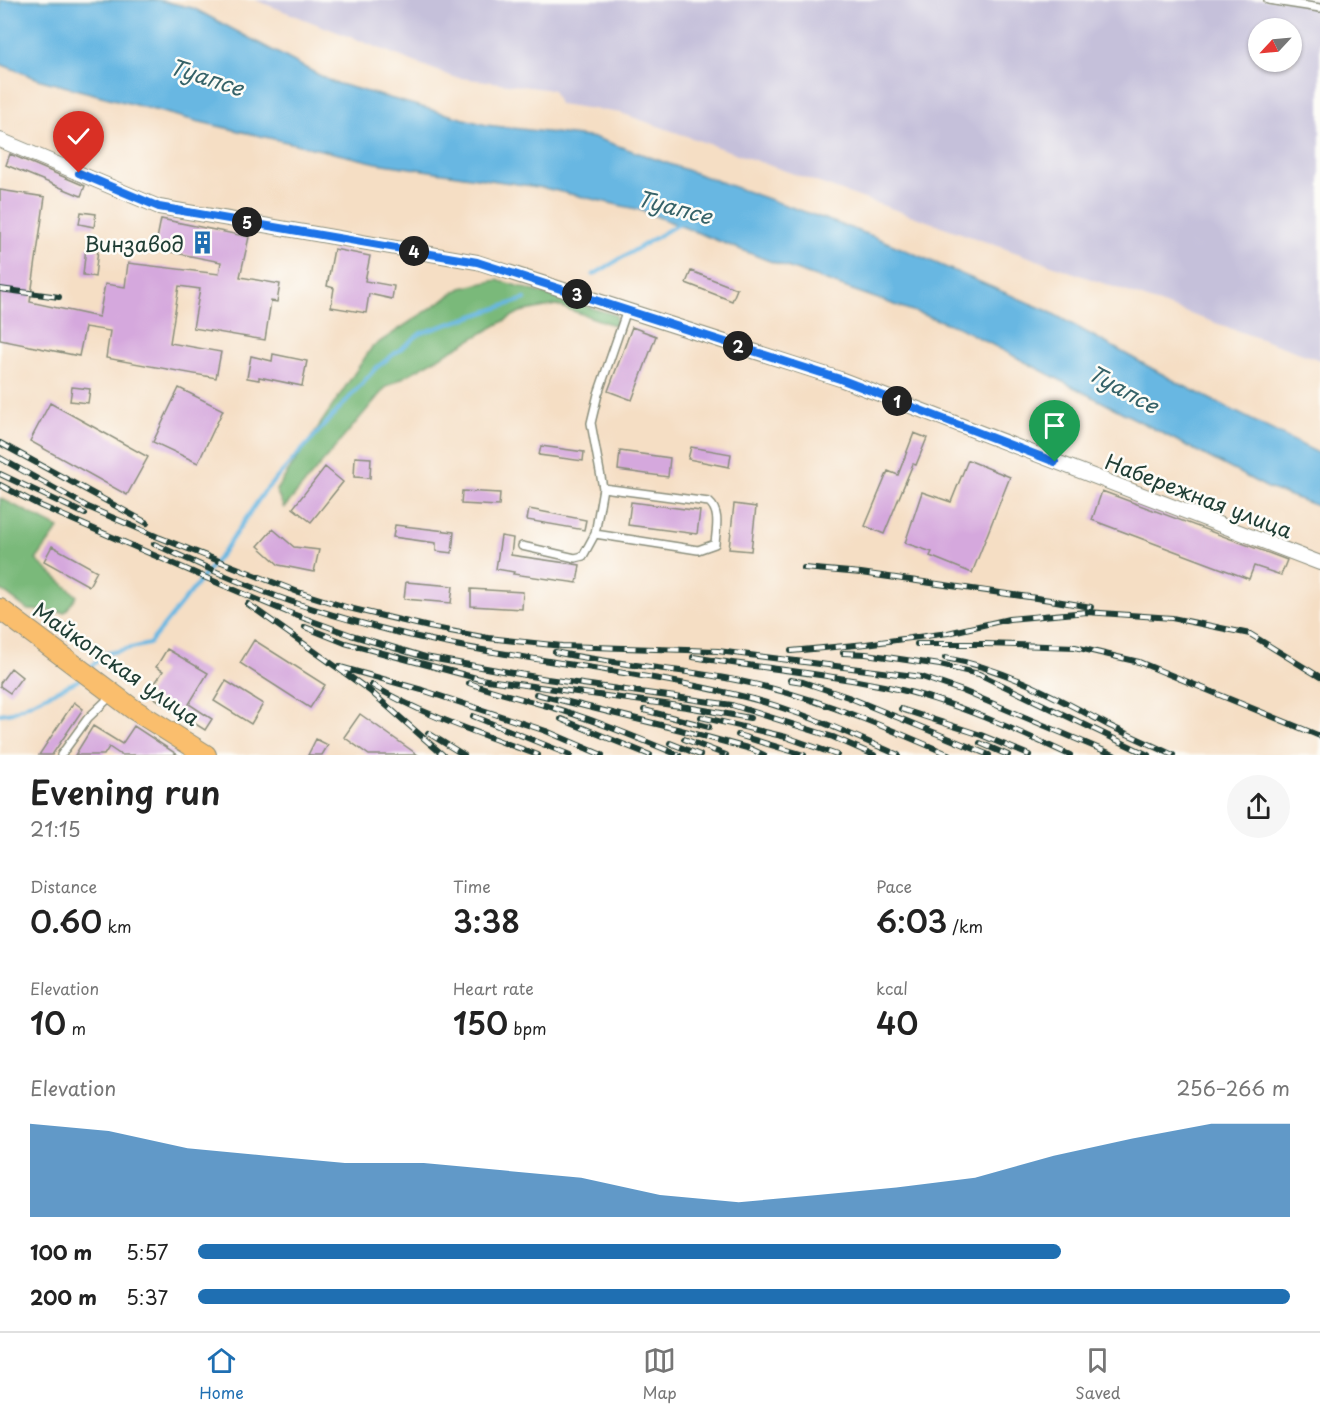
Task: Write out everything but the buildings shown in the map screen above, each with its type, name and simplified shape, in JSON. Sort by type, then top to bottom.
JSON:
[{"type":"main road","name":"Майкопская улица","points":[[0,609],[133,709],[206,755]]},
{"type":"street","name":"Набережная улица","points":[[0,140],[159,207],[477,262],[627,310],[840,379],[1320,563]]},
{"type":"lane","points":[[1268,0],[1320,8]]},
{"type":"lane","points":[[522,546],[575,558],[583,556],[595,534],[603,488],[591,423],[597,394],[627,310]]},
{"type":"lane","points":[[595,534],[698,550],[715,544],[717,516],[714,506],[709,502],[603,488]]},
{"type":"lane","points":[[61,755],[88,718],[113,694]]},
{"type":"shaded area","points":[[255,0],[1320,0],[1320,360],[621,113],[559,104],[553,90],[453,77]]},
{"type":"green space","points":[[497,280],[616,315],[616,326],[556,305],[520,312],[386,387],[284,508],[276,490],[372,347],[461,288]]},
{"type":"green space","points":[[0,498],[59,528],[36,560],[77,596],[65,612],[28,610],[0,589]]},
{"type":"water","name":"Туапсе","points":[[0,0],[158,0],[193,8],[332,82],[486,125],[596,138],[870,235],[1048,311],[1180,384],[1320,454],[1320,507],[1268,488],[958,327],[767,260],[640,210],[544,188],[377,163],[196,121],[41,80],[0,64]]},
{"type":"waterway","name":"Туапсе","points":[[593,275],[680,223]]},
{"type":"waterway","points":[[90,668],[104,654],[149,644],[223,552],[264,492],[376,368],[421,333],[525,299]]},
{"type":"waterway","points":[[0,714],[12,712],[81,678]]},
{"type":"railway","points":[[0,289],[59,297]]},
{"type":"railway","points":[[0,443],[147,523]]},
{"type":"railway","points":[[0,458],[88,507],[298,592],[349,608],[488,638],[562,646],[718,651],[922,677],[963,691],[1114,755]]},
{"type":"railway","points":[[0,474],[85,514]]},
{"type":"railway","points":[[0,485],[41,506],[211,580],[287,612],[351,635],[425,657],[547,679],[732,705],[833,737],[874,755]]},
{"type":"railway","points":[[154,544],[267,593],[338,616],[435,641],[654,678],[741,696],[801,714],[898,755]]},
{"type":"railway","points":[[804,568],[861,573],[1091,607]]},
{"type":"railway","points":[[248,604],[370,691],[443,755]]},
{"type":"railway","points":[[791,651],[948,633],[1009,619],[1087,612],[1172,618],[1250,634],[1320,677]]},
{"type":"railway","points":[[305,627],[345,643],[480,679],[687,707],[750,718]]},
{"type":"railway","points":[[917,644],[1075,647],[1139,662],[1320,736]]},
{"type":"railway","points":[[555,652],[714,676],[790,693],[882,726],[950,755]]},
{"type":"railway","points":[[843,653],[866,654],[940,665],[979,674],[1148,755]]},
{"type":"railway","points":[[693,657],[828,676],[899,689],[974,713],[1070,755]]},
{"type":"railway","points":[[945,658],[989,669],[1030,685],[1173,755]]},
{"type":"railway","points":[[340,667],[422,690],[546,731],[602,755]]},
{"type":"railway","points":[[790,680],[848,697],[989,755]]},
{"type":"railway","points":[[469,683],[578,716],[679,755]]},
{"type":"railway","points":[[372,685],[433,715],[538,755]]},
{"type":"railway","points":[[536,694],[681,730],[751,749],[764,755]]},
{"type":"railway","points":[[901,709],[981,735],[1029,755]]},
{"type":"railway","points":[[644,710],[709,727]]},
{"type":"railway","points":[[473,716],[570,755]]},
{"type":"railway","points":[[701,717],[786,737],[837,755]]},
{"type":"railway","points":[[561,719],[650,755]]},
{"type":"railway","points":[[428,733],[464,755]]},
{"type":"railway","points":[[738,735],[804,755]]},
{"type":"railway","points":[[684,739],[726,755]]},
{"type":"railway","points":[[670,743],[700,755]]},
{"type":"railway","points":[[980,743],[1008,755]]},
{"type":"place","name":"Винзавод","points":[[202,243]]},
{"type":"route","points":[[79,173],[159,207],[477,262],[840,379],[1055,462]]}]
